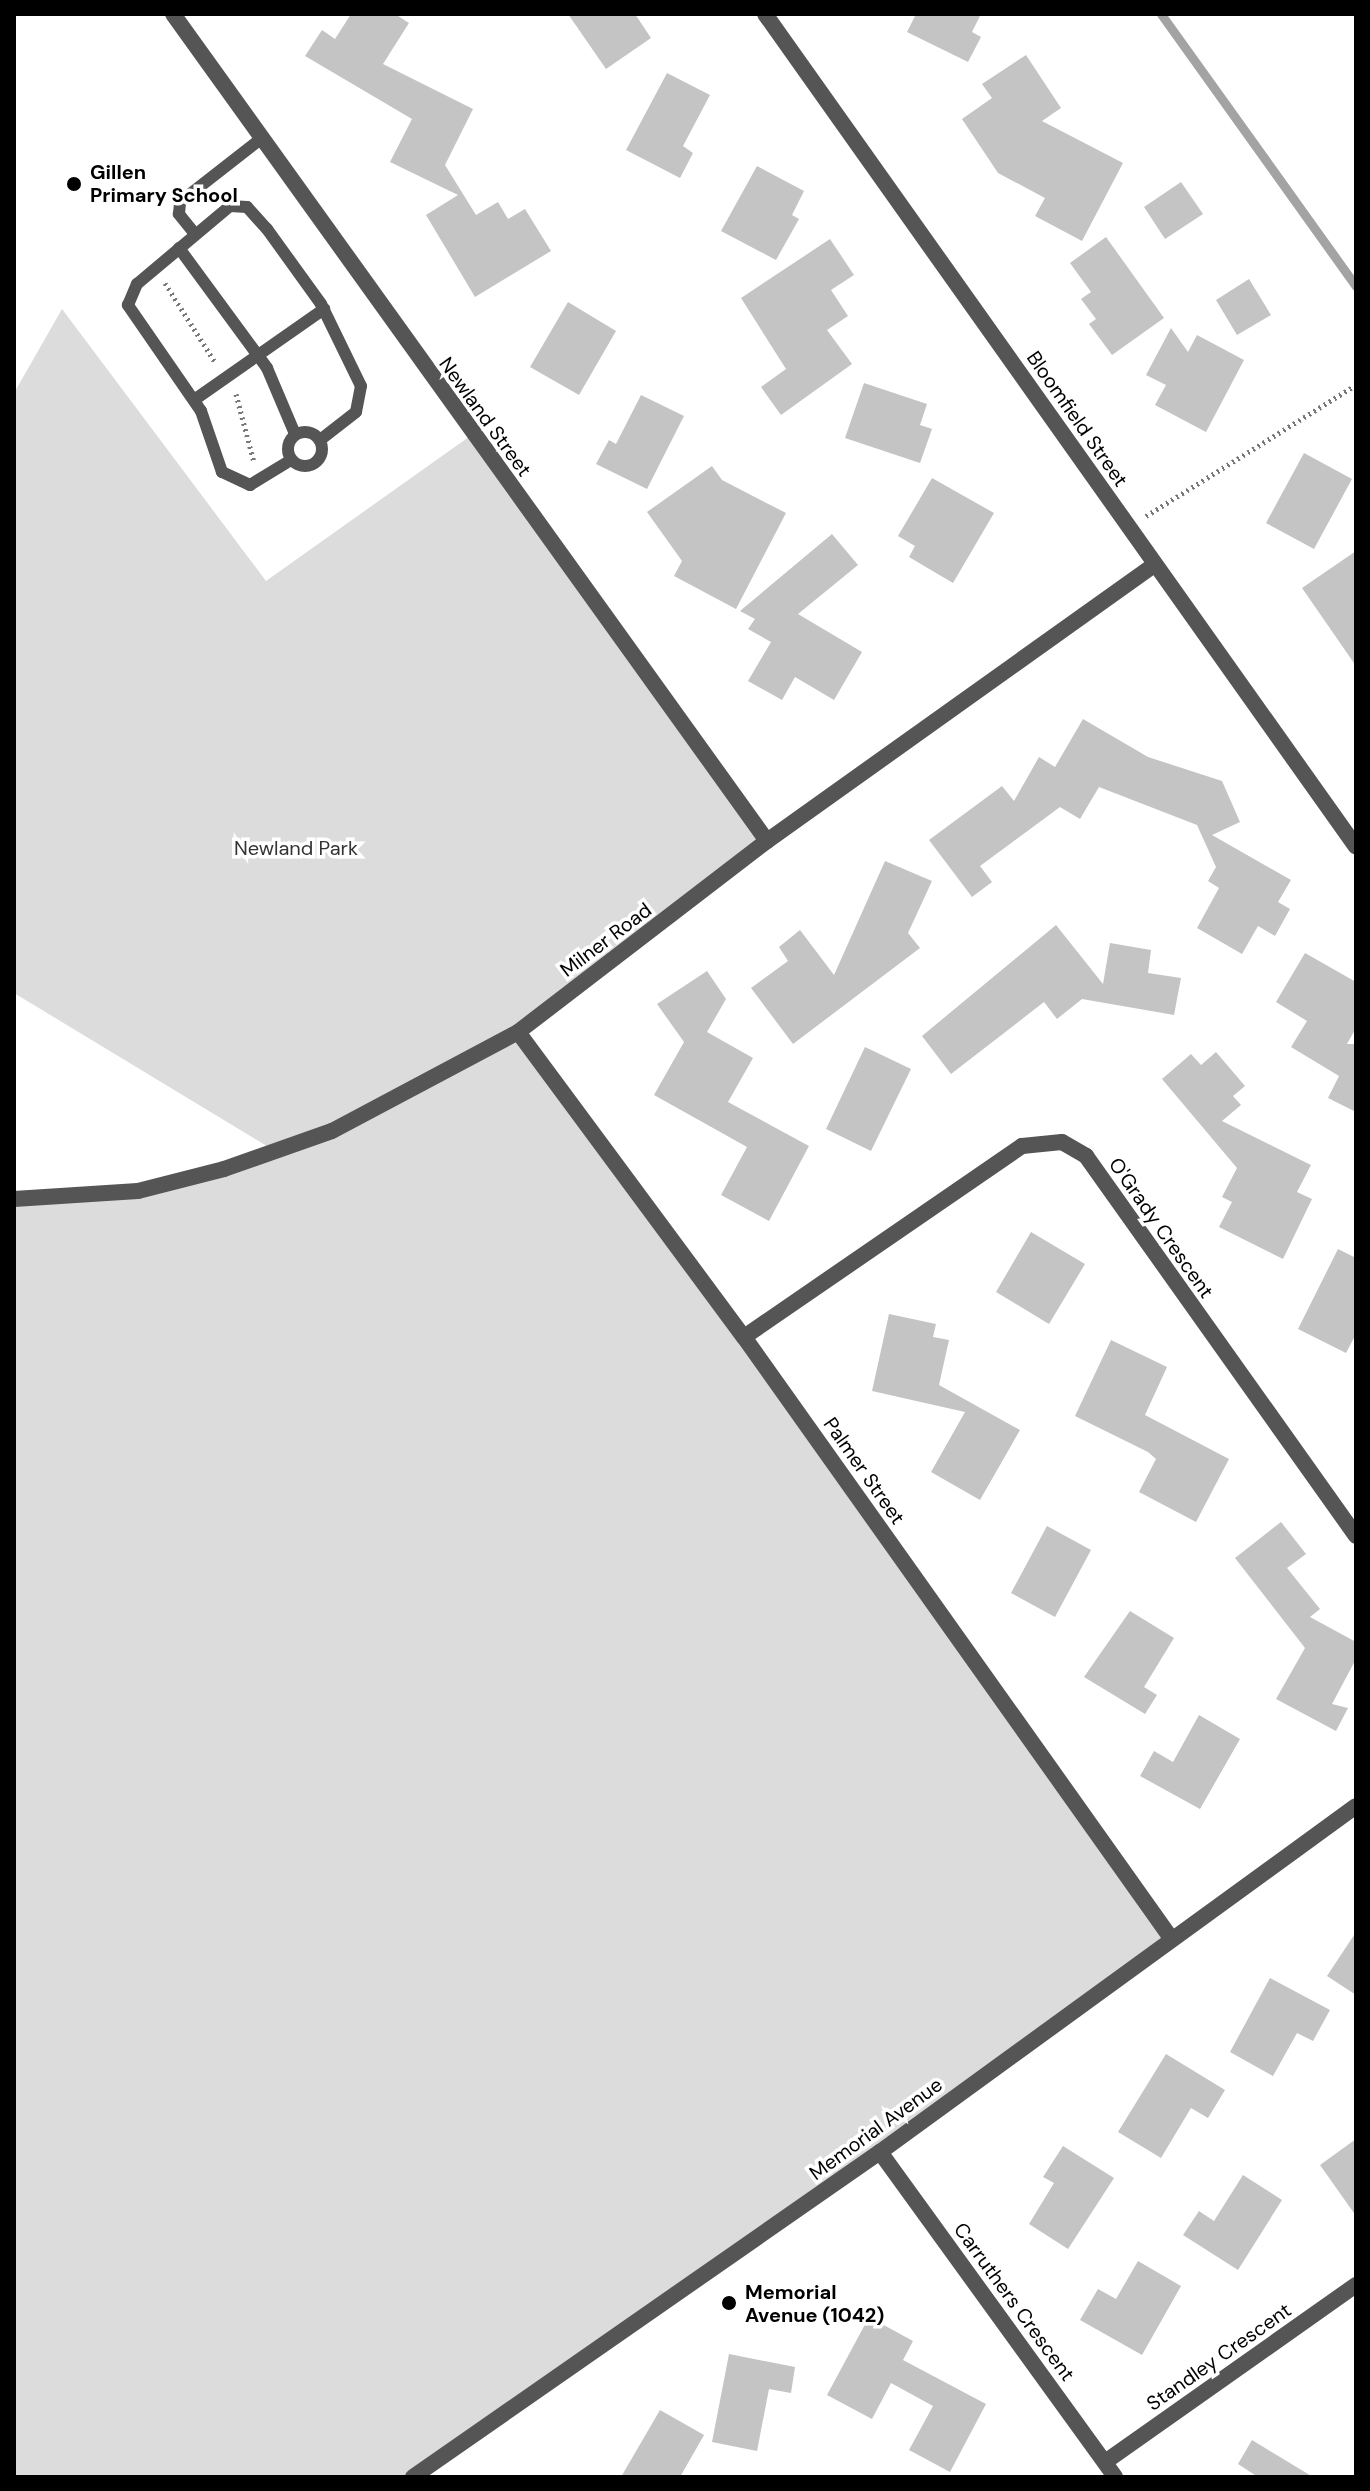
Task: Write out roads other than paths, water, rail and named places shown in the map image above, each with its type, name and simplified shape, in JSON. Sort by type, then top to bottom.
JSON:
[{"type":"street","name":"Newland Street","points":[[173,14],[767,841]]},
{"type":"street","name":"Bloomfield Street","points":[[765,14],[1356,847]]},
{"type":"street","name":"Milner Road","points":[[14,1199],[138,1191],[224,1169],[332,1131],[518,1032],[767,841],[1154,565]]},
{"type":"street","name":"Palmer Street","points":[[518,1032],[744,1337],[1171,1938]]},
{"type":"street","name":"O'Grady Crescent","points":[[744,1337],[1022,1146],[1062,1142],[1086,1156],[1356,1536]]},
{"type":"street","name":"Memorial Avenue","points":[[413,2477],[880,2152],[1356,1806]]},
{"type":"street","name":"Carruthers Crescent","points":[[880,2152],[1115,2477]]},
{"type":"street","name":"Standley Crescent","points":[[1105,2462],[1356,2285]]},
{"type":"lane","points":[[195,234],[179,214],[180,202],[262,138]]},
{"type":"lane","points":[[230,206],[247,207],[324,309],[363,399],[320,440],[314,464],[291,460],[250,485],[228,478],[217,466],[194,400],[128,305],[133,289],[195,234],[230,206]]},
{"type":"lane","points":[[179,248],[258,355],[295,434]]},
{"type":"lane","points":[[194,400],[324,309]]},
{"type":"lane","points":[[291,460],[288,443],[295,434],[306,431],[320,440]]},
{"type":"waterway","points":[[1161,14],[1356,286]]},
{"type":"place","name":"Gillen Primary School","points":[[74,184]]},
{"type":"place","name":"Memorial Avenue (1042)","points":[[729,2303]]},
{"type":"park label","name":"Newland Park","points":[[296,848]]}]
